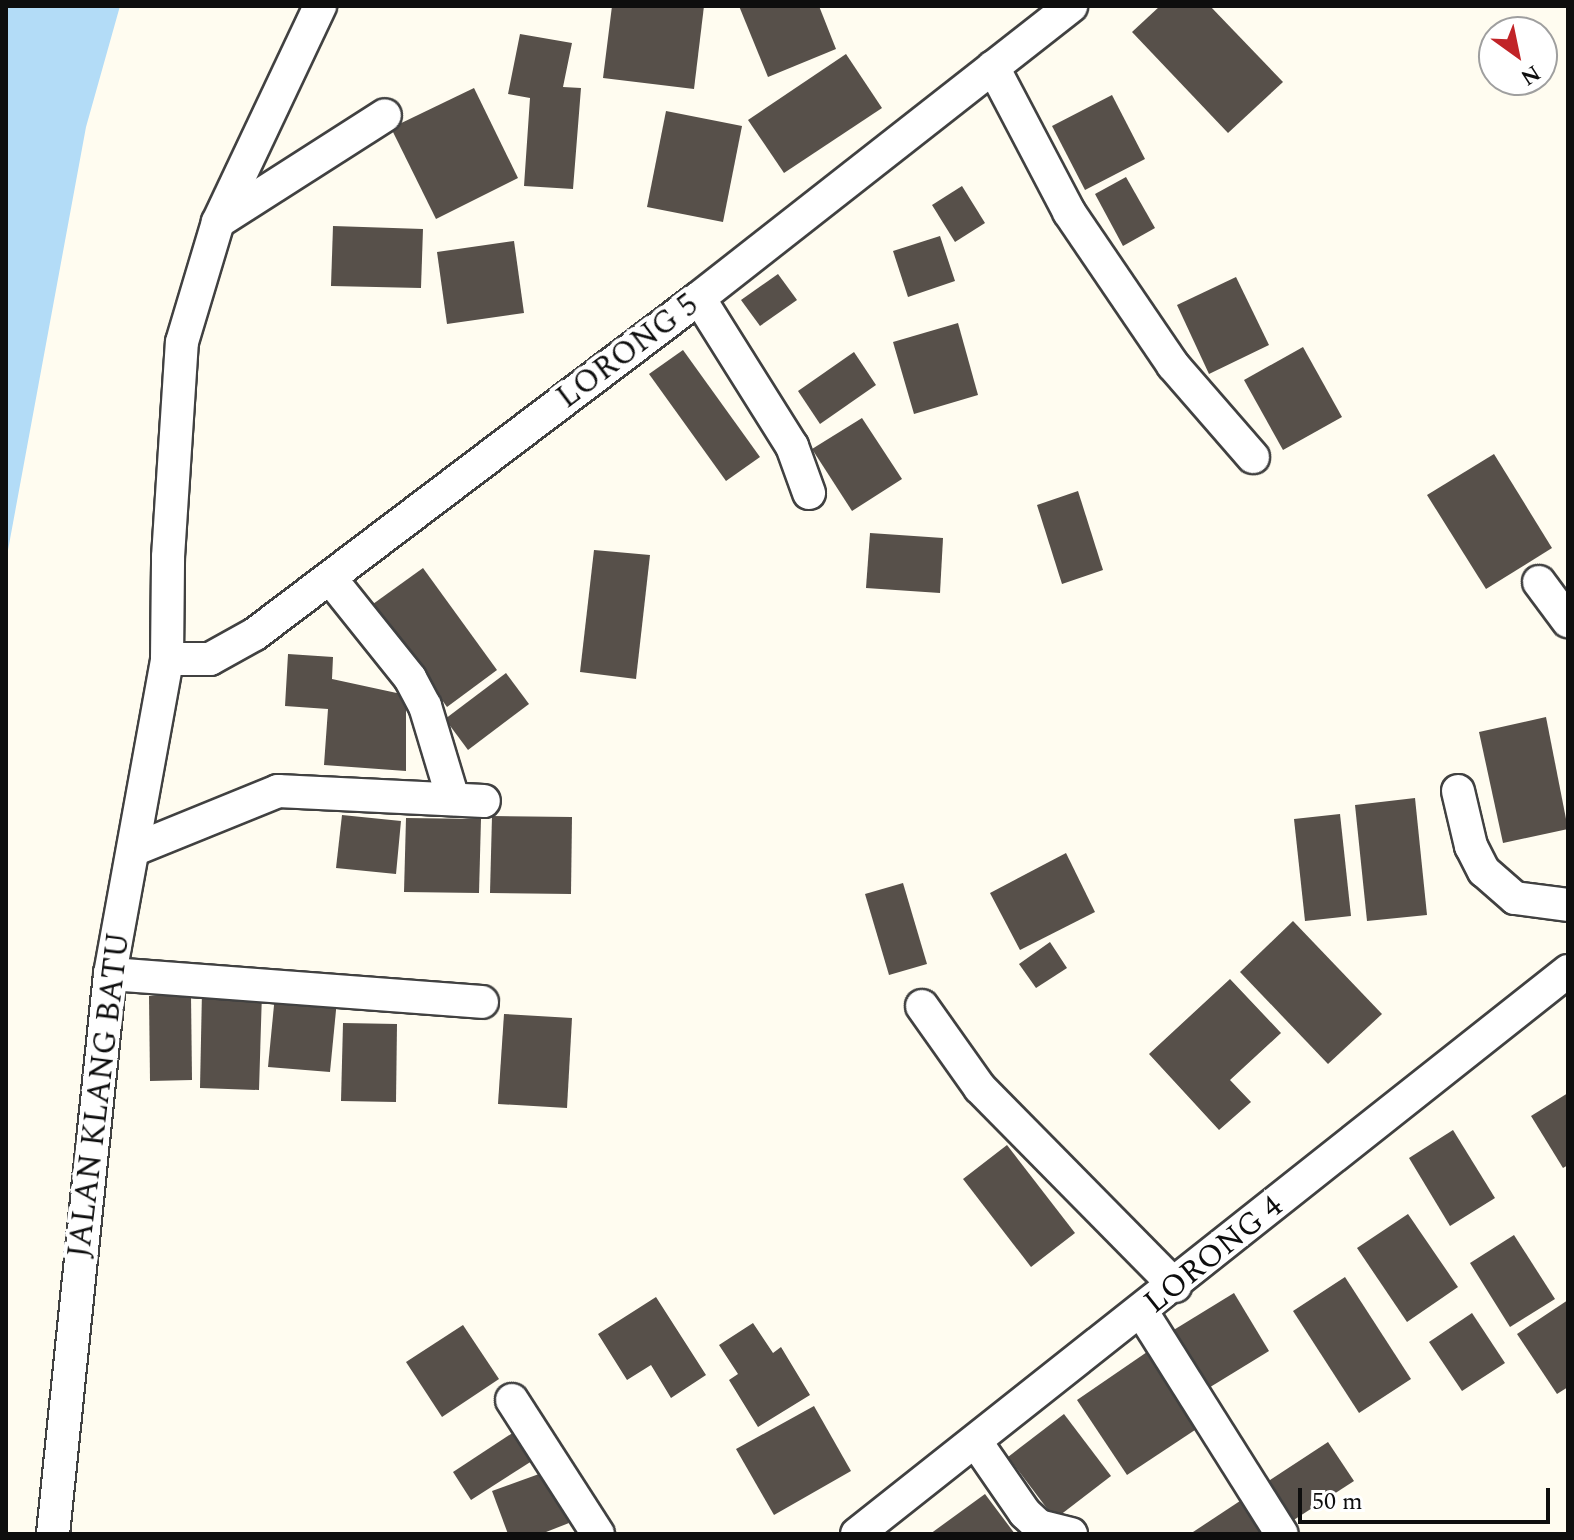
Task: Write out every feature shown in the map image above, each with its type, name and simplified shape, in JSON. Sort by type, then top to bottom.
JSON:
[{"type":"street","name":"JALAN KLANG BATU","points":[[53,1534],[110,974],[167,659],[182,342],[218,222],[320,6]]},
{"type":"street","name":"LORONG 5","points":[[167,659],[210,659],[255,634],[699,298],[1071,6]]},
{"type":"street","points":[[993,67],[1069,212],[1173,365],[1253,457]]},
{"type":"street","points":[[218,222],[385,115]]},
{"type":"street","points":[[699,298],[792,446],[809,493]]},
{"type":"street","points":[[133,850],[278,791],[468,800],[410,678],[330,578]]},
{"type":"street","points":[[1539,582],[1568,621]]},
{"type":"street","points":[[1458,791],[1471,846],[1484,871],[1515,898],[1568,905]]},
{"type":"street","name":"LORONG 4","points":[[857,1534],[986,1456],[1142,1312],[1568,971]]},
{"type":"street","points":[[110,974],[482,1002]]},
{"type":"street","points":[[922,1006],[980,1088],[1175,1286]]},
{"type":"street","points":[[1142,1312],[1282,1534]]},
{"type":"street","points":[[512,1400],[598,1534]]},
{"type":"street","points":[[986,1456],[1039,1526],[1071,1534]]},
{"type":"water","points":[[6,6],[120,6],[86,127],[6,561]]},
{"type":"building","points":[[612,6],[704,6],[694,89],[603,78]]},
{"type":"building","points":[[739,6],[819,6],[836,49],[768,77]]},
{"type":"building","points":[[1160,6],[1210,6],[1283,82],[1228,133],[1132,32]]},
{"type":"building","points":[[520,34],[572,43],[563,87],[581,88],[573,189],[524,186],[530,98],[508,94]]},
{"type":"building","points":[[846,54],[882,108],[784,173],[748,120]]},
{"type":"building","points":[[474,88],[518,178],[436,219],[391,128]]},
{"type":"building","points":[[1112,95],[1145,159],[1085,190],[1052,126]]},
{"type":"building","points":[[666,111],[742,126],[723,222],[647,207]]},
{"type":"building","points":[[1126,177],[1155,228],[1123,246],[1095,194]]},
{"type":"building","points":[[962,186],[985,223],[955,242],[932,205]]},
{"type":"building","points":[[333,226],[423,229],[421,288],[331,286]]},
{"type":"building","points":[[940,236],[955,281],[908,297],[893,251]]},
{"type":"building","points":[[514,241],[524,313],[447,324],[437,252]]},
{"type":"building","points":[[778,274],[797,300],[760,326],[741,300]]},
{"type":"building","points":[[1236,277],[1269,345],[1209,374],[1177,305]]},
{"type":"building","points":[[958,323],[978,395],[914,414],[893,342]]},
{"type":"building","points":[[1303,347],[1342,417],[1283,450],[1244,380]]},
{"type":"building","points":[[683,350],[760,457],[726,481],[649,374]]},
{"type":"building","points":[[854,352],[876,385],[820,424],[798,391]]},
{"type":"building","points":[[862,418],[902,479],[852,511],[812,449]]},
{"type":"building","points":[[1494,454],[1552,548],[1486,589],[1427,495]]},
{"type":"building","points":[[1078,491],[1103,570],[1062,584],[1037,505]]},
{"type":"building","points":[[870,533],[943,538],[940,593],[866,588]]},
{"type":"building","points":[[594,550],[650,555],[636,679],[580,672]]},
{"type":"building","points":[[423,568],[497,670],[447,707],[373,604]]},
{"type":"building","points":[[288,654],[333,657],[332,679],[406,695],[406,771],[324,765],[328,709],[285,706]]},
{"type":"building","points":[[506,673],[529,704],[468,750],[445,719]]},
{"type":"building","points":[[1546,717],[1568,829],[1503,843],[1479,732]]},
{"type":"building","points":[[1415,798],[1427,915],[1367,921],[1355,805]]},
{"type":"building","points":[[1340,814],[1351,916],[1305,921],[1294,819]]},
{"type":"building","points":[[342,815],[401,821],[396,874],[336,868]]},
{"type":"building","points":[[492,816],[572,817],[571,894],[490,893]]},
{"type":"building","points":[[406,818],[481,819],[479,893],[404,892]]},
{"type":"building","points":[[1066,853],[1095,912],[1020,950],[990,893]]},
{"type":"building","points":[[903,883],[927,964],[889,975],[865,894]]},
{"type":"building","points":[[1293,921],[1382,1014],[1328,1064],[1240,972]]},
{"type":"building","points":[[1050,942],[1067,968],[1036,988],[1019,964]]},
{"type":"building","points":[[1230,979],[1281,1033],[1230,1080],[1251,1102],[1219,1130],[1149,1054]]},
{"type":"building","points":[[202,991],[262,992],[259,1090],[200,1088]]},
{"type":"building","points":[[191,995],[192,1080],[150,1081],[149,996]]},
{"type":"building","points":[[275,995],[337,1000],[330,1072],[268,1067]]},
{"type":"building","points":[[504,1014],[572,1018],[567,1108],[498,1104]]},
{"type":"building","points":[[343,1023],[397,1024],[396,1102],[341,1101]]},
{"type":"building","points":[[1568,1093],[1568,1165],[1563,1168],[1531,1116]]},
{"type":"building","points":[[1453,1130],[1495,1198],[1450,1226],[1409,1158]]},
{"type":"building","points":[[1007,1145],[1075,1233],[1031,1267],[963,1179]]},
{"type":"building","points":[[1408,1214],[1458,1287],[1407,1322],[1357,1248]]},
{"type":"building","points":[[1514,1235],[1555,1299],[1510,1327],[1470,1263]]},
{"type":"building","points":[[1345,1277],[1411,1379],[1359,1413],[1293,1311]]},
{"type":"building","points":[[1234,1293],[1269,1351],[1207,1389],[1172,1331]]},
{"type":"building","points":[[656,1297],[706,1375],[671,1398],[651,1365],[627,1380],[598,1334]]},
{"type":"building","points":[[1568,1300],[1568,1387],[1557,1394],[1517,1334]]},
{"type":"building","points":[[1472,1313],[1505,1363],[1462,1391],[1429,1342]]},
{"type":"building","points":[[753,1323],[773,1353],[781,1347],[810,1395],[758,1427],[729,1380],[738,1374],[719,1345]]},
{"type":"building","points":[[463,1325],[499,1379],[442,1417],[406,1362]]},
{"type":"building","points":[[1147,1352],[1198,1428],[1127,1475],[1077,1400]]},
{"type":"building","points":[[814,1406],[851,1471],[774,1515],[736,1449]]},
{"type":"building","points":[[1064,1414],[1111,1476],[1055,1519],[1008,1457]]},
{"type":"building","points":[[517,1430],[535,1459],[471,1500],[453,1472]]},
{"type":"building","points":[[1328,1442],[1354,1481],[1286,1525],[1261,1486]]},
{"type":"building","points":[[550,1470],[569,1523],[541,1534],[508,1534],[492,1491]]},
{"type":"building","points":[[985,1494],[1015,1534],[930,1534]]},
{"type":"building","points":[[1243,1499],[1266,1534],[1190,1534]]}]
